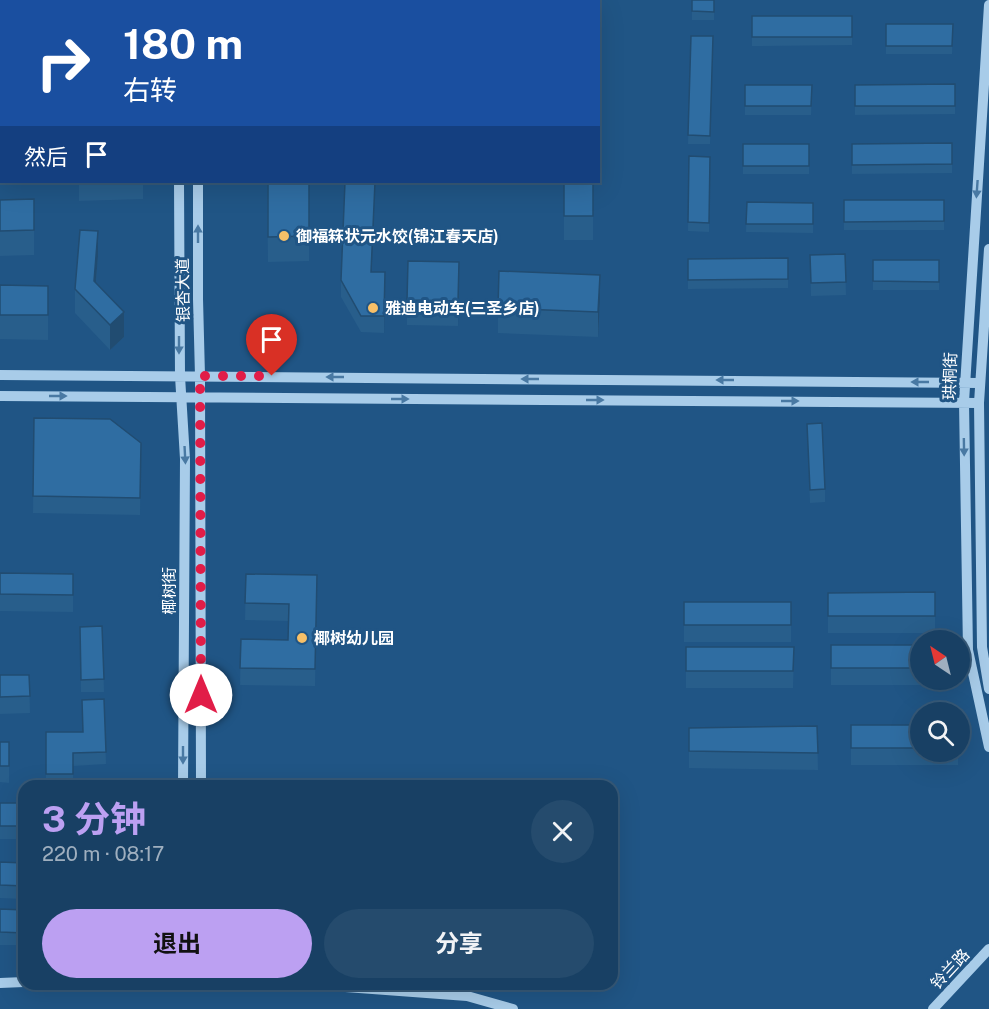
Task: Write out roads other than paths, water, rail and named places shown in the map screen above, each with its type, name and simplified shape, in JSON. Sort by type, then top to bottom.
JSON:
[{"type":"street","name":"珙桐街","points":[[989,5],[964,382],[968,650],[989,747]]},
{"type":"street","name":"银杏大道","points":[[179,183],[181,397]]},
{"type":"street","name":"银杏大道","points":[[198,183],[200,398]]},
{"type":"street","name":"珙桐街","points":[[989,249],[979,383],[984,467],[982,647],[989,689]]},
{"type":"street","points":[[0,375],[979,383]]},
{"type":"street","points":[[0,396],[979,403]]},
{"type":"street","name":"椰树街","points":[[181,397],[185,459],[183,780]]},
{"type":"street","name":"椰树街","points":[[200,398],[201,780]]},
{"type":"street","name":"铃兰路","points":[[933,1009],[989,949]]},
{"type":"street","points":[[0,982],[18,982]]},
{"type":"street","points":[[386,990],[467,996],[513,1009]]},
{"type":"place","name":"御福箖状元水饺(锦江春天店)","points":[[284,236]]},
{"type":"place","name":"雅迪电动车(三圣乡店)","points":[[373,308]]},
{"type":"place","name":"椰树幼儿园","points":[[302,638]]}]
